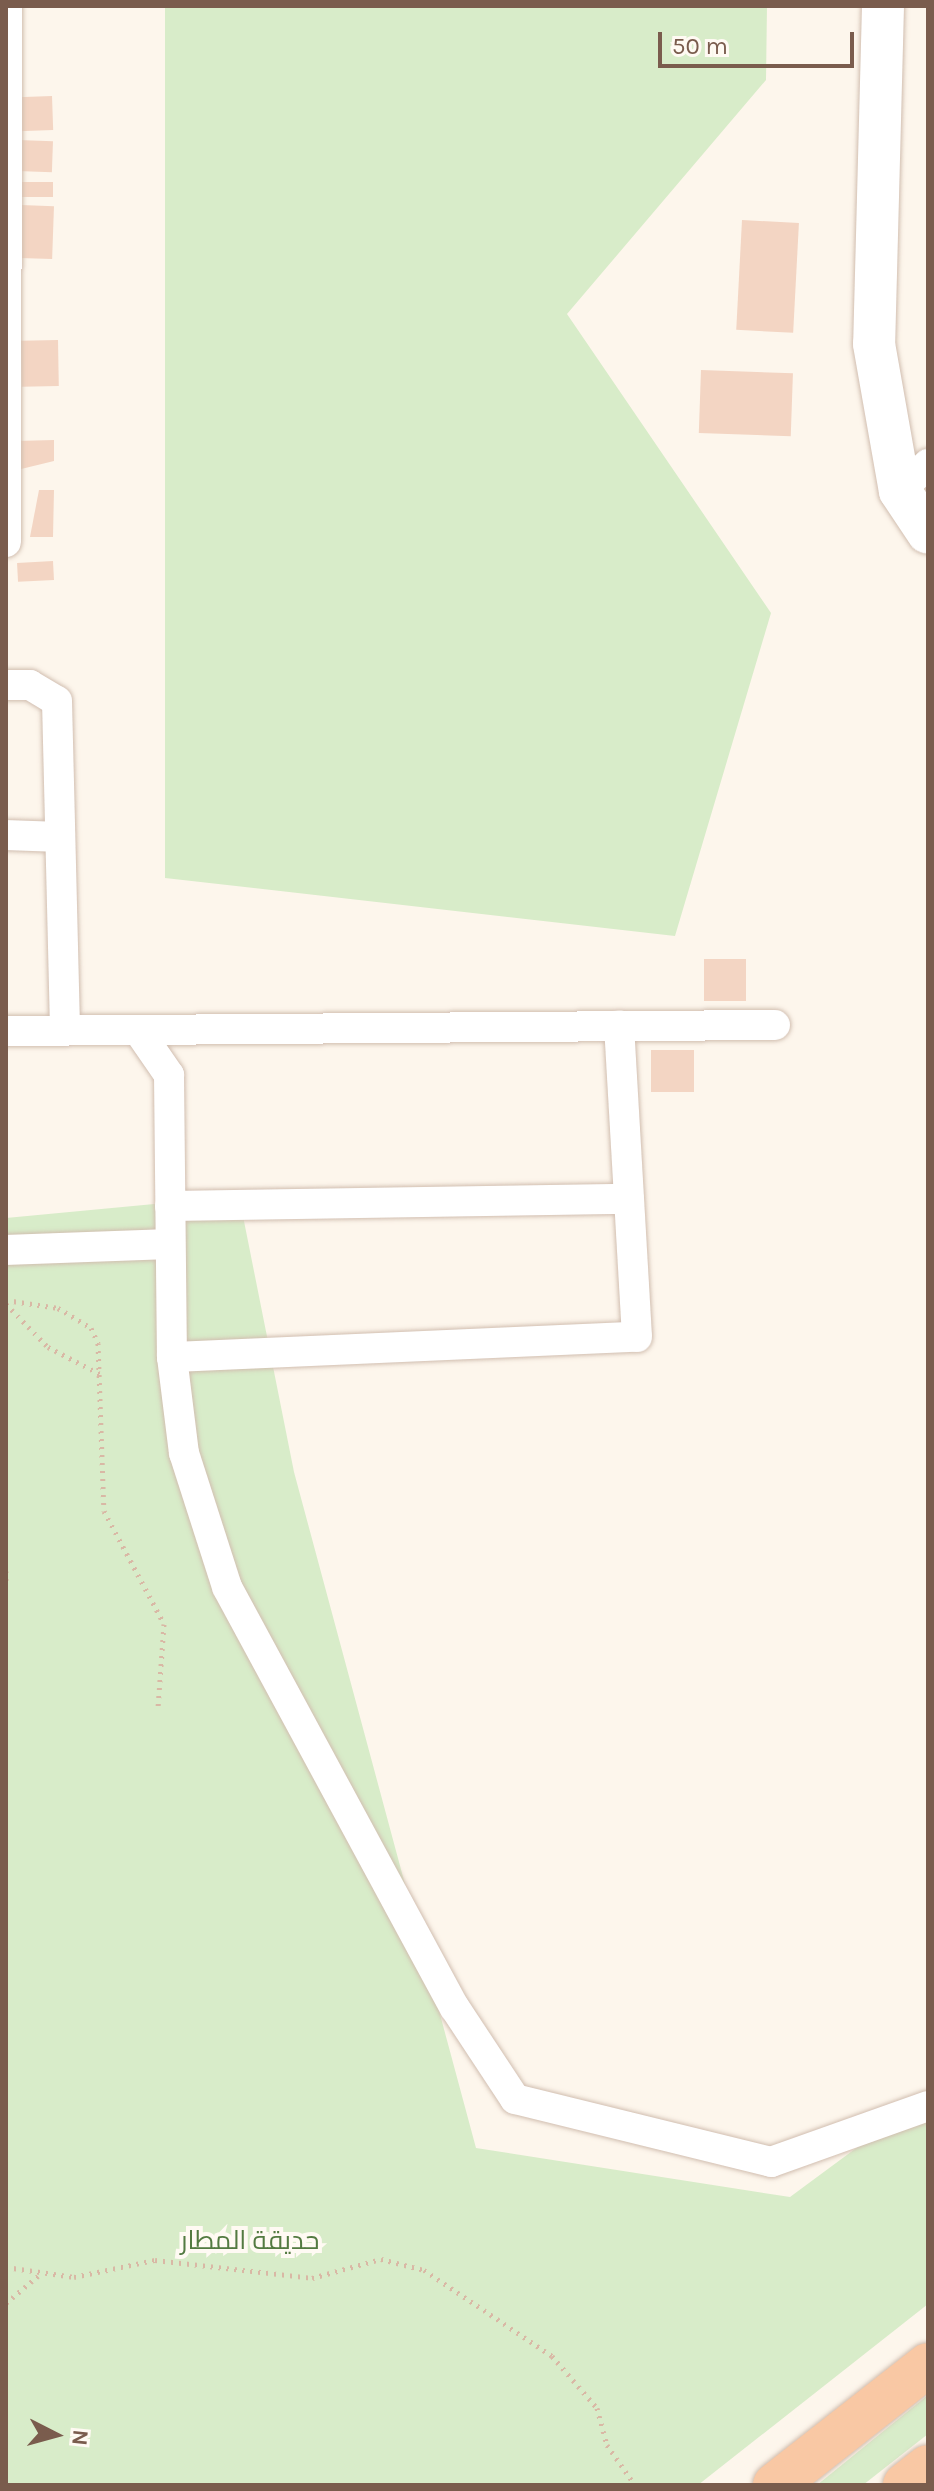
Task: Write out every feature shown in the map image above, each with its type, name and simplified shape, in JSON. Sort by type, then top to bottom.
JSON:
[{"type":"highway","points":[[775,2485],[928,2365]]},
{"type":"highway","points":[[905,2485],[928,2467]]},
{"type":"main road","points":[[883,6],[874,344],[928,533]]},
{"type":"street","points":[[6,542],[7,6]]},
{"type":"street","points":[[6,685],[30,685],[57,701],[65,1030]]},
{"type":"street","points":[[6,835],[60,837]]},
{"type":"street","points":[[6,1031],[775,1025]]},
{"type":"street","points":[[172,1357],[637,1337],[619,1026]]},
{"type":"street","points":[[138,1030],[169,1075],[172,1357],[184,1453],[227,1587],[455,2008],[515,2099],[771,2162],[928,2106]]},
{"type":"street","points":[[170,1206],[629,1199]]},
{"type":"street","points":[[6,1250],[169,1244]]},
{"type":"path","points":[[6,1302],[48,1347],[104,1376]]},
{"type":"path","points":[[6,1302],[58,1308],[91,1328],[104,1376],[104,1511],[164,1624],[158,1707]]},
{"type":"path","points":[[6,1571],[6,1584]]},
{"type":"path","points":[[6,2267],[39,2276],[74,2277],[155,2260],[267,2278],[312,2278],[381,2259],[424,2270],[552,2356],[597,2408],[607,2445],[635,2485]]},
{"type":"path","points":[[6,2303],[39,2276]]},
{"type":"green space","points":[[165,6],[767,6],[766,80],[567,314],[771,613],[675,936],[165,878]]},
{"type":"green space","name":"حديقة المطار","points":[[239,1196],[294,1472],[476,2148],[790,2197],[928,2095],[928,2304],[698,2485],[6,2485],[6,1218]]},
{"type":"green space","points":[[928,2395],[928,2434],[863,2485],[817,2485]]},
{"type":"building","points":[[52,96],[53,130],[18,131],[17,97]]},
{"type":"building","points":[[18,140],[53,141],[52,172],[17,171]]},
{"type":"building","points":[[19,182],[53,182],[53,197],[19,197]]},
{"type":"building","points":[[21,205],[54,206],[52,259],[19,258]]},
{"type":"building","points":[[742,220],[799,223],[793,333],[736,330]]},
{"type":"building","points":[[58,340],[59,386],[22,387],[21,341]]},
{"type":"building","points":[[701,370],[793,373],[791,436],[699,433]]},
{"type":"building","points":[[54,440],[54,461],[17,470],[16,441]]},
{"type":"building","points":[[39,490],[54,490],[53,537],[30,537]]},
{"type":"building","points":[[53,561],[54,580],[18,582],[17,563]]},
{"type":"building","points":[[704,959],[746,959],[746,1001],[704,1001]]},
{"type":"building","points":[[651,1050],[694,1050],[694,1092],[651,1092]]}]
